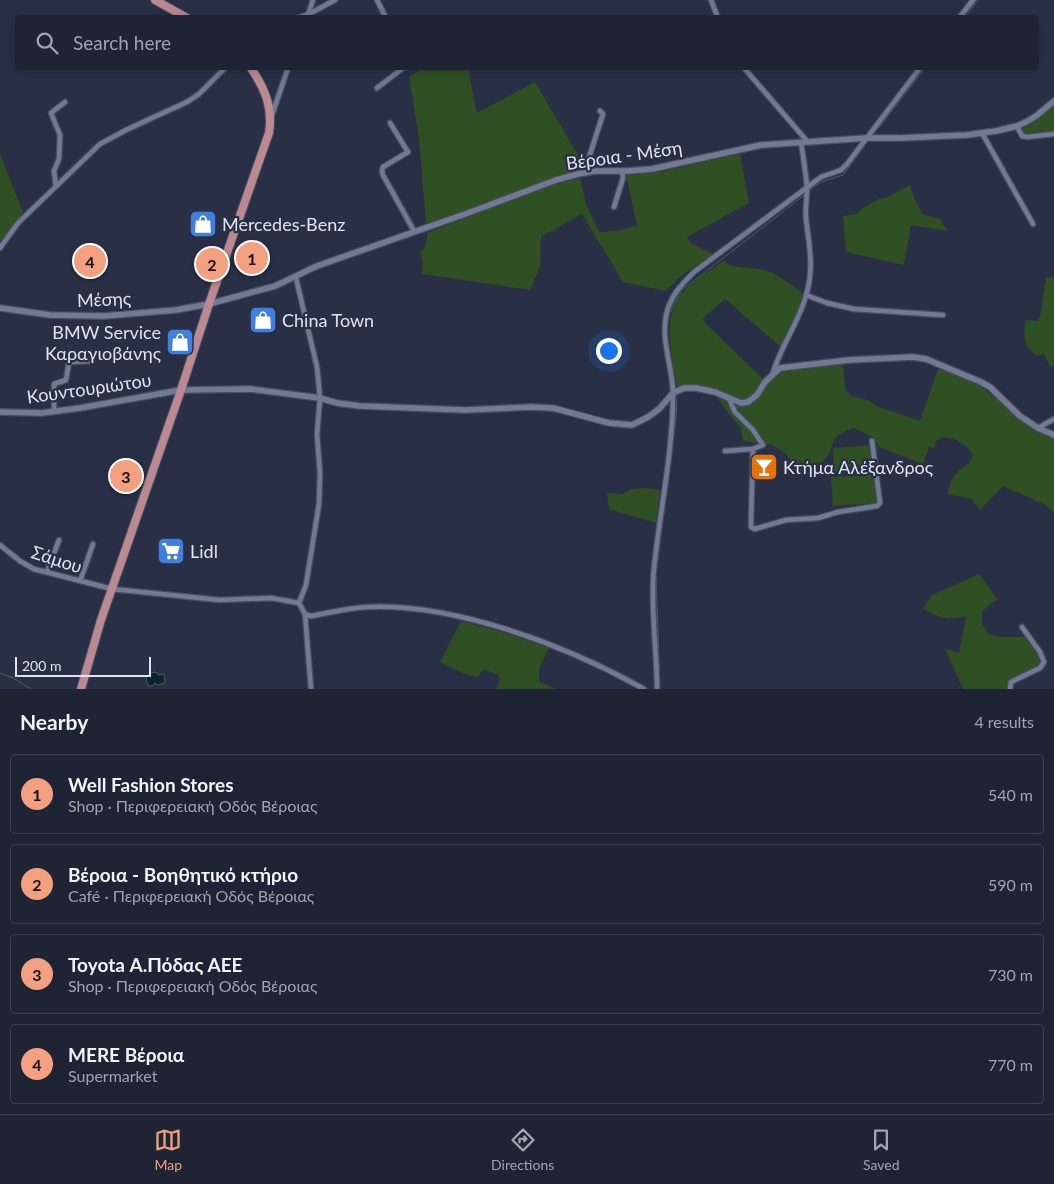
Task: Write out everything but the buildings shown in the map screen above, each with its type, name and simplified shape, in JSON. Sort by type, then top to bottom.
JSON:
[{"type":"main road","points":[[155,0],[182,15]]},
{"type":"main road","points":[[81,689],[101,620],[269,133],[271,116],[269,104],[252,70]]},
{"type":"street","points":[[308,15],[314,0]]},
{"type":"street","points":[[310,15],[335,0]]},
{"type":"street","points":[[377,0],[384,15]]},
{"type":"street","points":[[711,0],[717,15]]},
{"type":"street","points":[[961,15],[973,0]]},
{"type":"street","points":[[0,248],[18,223],[100,144],[187,102],[199,94],[223,70]]},
{"type":"street","points":[[271,116],[287,70]]},
{"type":"street","points":[[377,88],[400,70]]},
{"type":"street","points":[[746,70],[804,142],[806,216],[811,262],[806,295],[801,310],[776,361],[773,373]]},
{"type":"street","points":[[657,689],[653,620],[654,570],[669,452],[673,393],[664,331],[672,299],[678,288],[694,272],[820,177],[841,170],[918,70]]},
{"type":"street","name":"Βέροια - Μέση","points":[[209,304],[275,286],[296,278],[318,266],[556,180],[584,172],[652,169],[761,145],[982,133],[1017,126],[1036,116],[1054,101]]},
{"type":"street","points":[[56,186],[54,171],[59,159],[60,135],[51,113],[65,102]]},
{"type":"street","points":[[584,172],[601,124],[603,114],[600,111]]},
{"type":"street","points":[[390,123],[408,152],[383,166],[383,175],[414,231]]},
{"type":"street","points":[[1017,126],[1022,136],[1054,134]]},
{"type":"street","points":[[982,133],[1033,224]]},
{"type":"street","points":[[614,207],[623,178],[622,171]]},
{"type":"street","points":[[296,278],[317,367],[320,398],[317,434],[320,473],[319,504],[306,585],[300,603],[305,614],[311,689]]},
{"type":"street","points":[[806,295],[827,303],[854,309],[943,315]]},
{"type":"street","name":"Μέσης","points":[[0,308],[50,315],[104,316],[176,310],[209,304]]},
{"type":"street","points":[[673,393],[684,388],[696,388],[715,392],[740,403],[748,402],[757,395],[773,373],[780,368],[849,360],[913,356],[926,359],[990,387],[1020,416],[1038,428],[1054,435]]},
{"type":"street","points":[[54,411],[54,384],[66,380],[69,362],[92,362]]},
{"type":"street","name":"Κουντουριώτου","points":[[0,412],[42,413],[181,390],[250,389],[320,398],[348,405],[438,409],[542,407],[562,410],[620,425],[632,425],[648,418],[673,393]]},
{"type":"street","points":[[725,451],[753,449],[762,447],[763,444],[753,430],[735,412],[729,399]]},
{"type":"street","points":[[1038,428],[1054,419]]},
{"type":"street","points":[[753,449],[751,527],[755,530],[786,520],[826,516],[838,512],[877,506],[880,503],[872,441]]},
{"type":"street","points":[[47,572],[59,540]]},
{"type":"street","points":[[80,581],[93,544]]},
{"type":"street","name":"Σάμου","points":[[0,545],[20,561],[34,569],[112,589],[220,600],[271,598],[300,603]]},
{"type":"street","points":[[305,614],[310,616],[366,607],[393,608],[460,617],[495,626],[587,659],[644,689]]},
{"type":"street","points":[[1010,689],[1011,682],[1040,668],[1044,662],[1040,652],[1022,627]]},
{"type":"green space","points":[[420,70],[468,70],[477,113],[535,82],[584,165],[582,169],[426,224],[419,138],[409,76]]},
{"type":"green space","points":[[1054,105],[1054,132],[1029,136],[1023,135],[1021,130]]},
{"type":"green space","points":[[0,154],[23,212],[0,242]]},
{"type":"green space","points":[[740,154],[749,203],[687,237],[690,243],[713,254],[681,276],[666,291],[623,282],[582,214],[541,237],[540,266],[530,290],[422,274],[423,263],[420,252],[426,243],[427,233],[549,186],[580,178],[586,204],[599,232],[617,231],[637,226],[626,174],[664,171]]},
{"type":"green space","points":[[910,185],[922,214],[940,219],[948,231],[911,225],[904,265],[846,252],[843,216],[856,214],[864,207]]},
{"type":"green space","points":[[726,259],[725,263],[730,265],[759,269],[775,274],[805,295],[781,347],[725,299],[703,318],[704,322],[764,380],[752,396],[741,401],[684,386],[677,386],[671,349],[670,324],[677,300],[694,282]]},
{"type":"green space","points":[[1046,277],[1054,278],[1054,365],[1050,367],[1044,353],[1038,356],[1029,349],[1024,336],[1025,320],[1037,321],[1040,317]]},
{"type":"green space","points":[[843,364],[845,389],[851,396],[868,400],[879,407],[920,421],[938,369],[957,374],[983,388],[1032,428],[1054,439],[1054,513],[1046,505],[1003,486],[980,510],[972,499],[947,494],[957,472],[968,464],[973,454],[960,442],[943,437],[936,441],[935,448],[929,447],[923,464],[879,447],[873,437],[854,428],[845,431],[835,439],[830,452],[823,461],[801,472],[784,452],[772,445],[743,441],[741,429],[717,398],[719,397],[739,405],[748,405],[760,397],[769,382],[784,370]]},
{"type":"green space","points":[[872,445],[873,470],[834,473],[833,448]]},
{"type":"green space","points":[[875,474],[877,503],[833,506],[831,477]]},
{"type":"green space","points":[[631,489],[660,490],[656,523],[609,509],[607,493],[624,494]]},
{"type":"green space","points":[[979,574],[998,600],[991,603],[982,612],[982,624],[988,634],[1000,637],[1025,637],[1041,659],[1041,664],[1010,680],[1008,689],[963,689],[945,649],[959,653],[966,616],[944,618],[923,609],[932,595]]},
{"type":"green space","points":[[461,621],[502,632],[549,648],[539,669],[539,682],[557,689],[496,689],[500,679],[498,675],[483,669],[478,677],[465,674],[440,662]]},
{"type":"shaded area","points":[[155,672],[159,675],[164,674],[165,683],[157,685],[155,683],[152,686],[148,686],[146,678],[150,673]]},
{"type":"waterway","points":[[967,15],[978,0]]},
{"type":"waterway","points":[[878,129],[923,70]]},
{"type":"waterway","points":[[811,189],[821,182],[843,175],[864,147]]},
{"type":"waterway","points":[[675,387],[667,332],[670,314],[682,290],[803,196]]},
{"type":"waterway","points":[[669,472],[677,398]]},
{"type":"waterway","points":[[660,689],[656,575],[667,489]]},
{"type":"waterway","points":[[0,673],[13,678],[31,689]]},
{"type":"place","name":"Mercedes-Benz","points":[[203,224]]},
{"type":"place","name":"Well Fashion Stores","points":[[252,258]]},
{"type":"place","name":"MERE Βέροια","points":[[90,261]]},
{"type":"place","name":"Βέροια - Βοηθητικό κτήριο","points":[[212,264]]},
{"type":"place","name":"China Town","points":[[263,320]]},
{"type":"place","name":"BMW Service Καραγιοβάνης","points":[[180,342]]},
{"type":"place","name":"Κτήμα Αλέξανδρος","points":[[764,467]]},
{"type":"place","name":"Toyota Α.Πόδας ΑΕΕ","points":[[126,476]]},
{"type":"place","name":"Lidl","points":[[171,551]]}]
